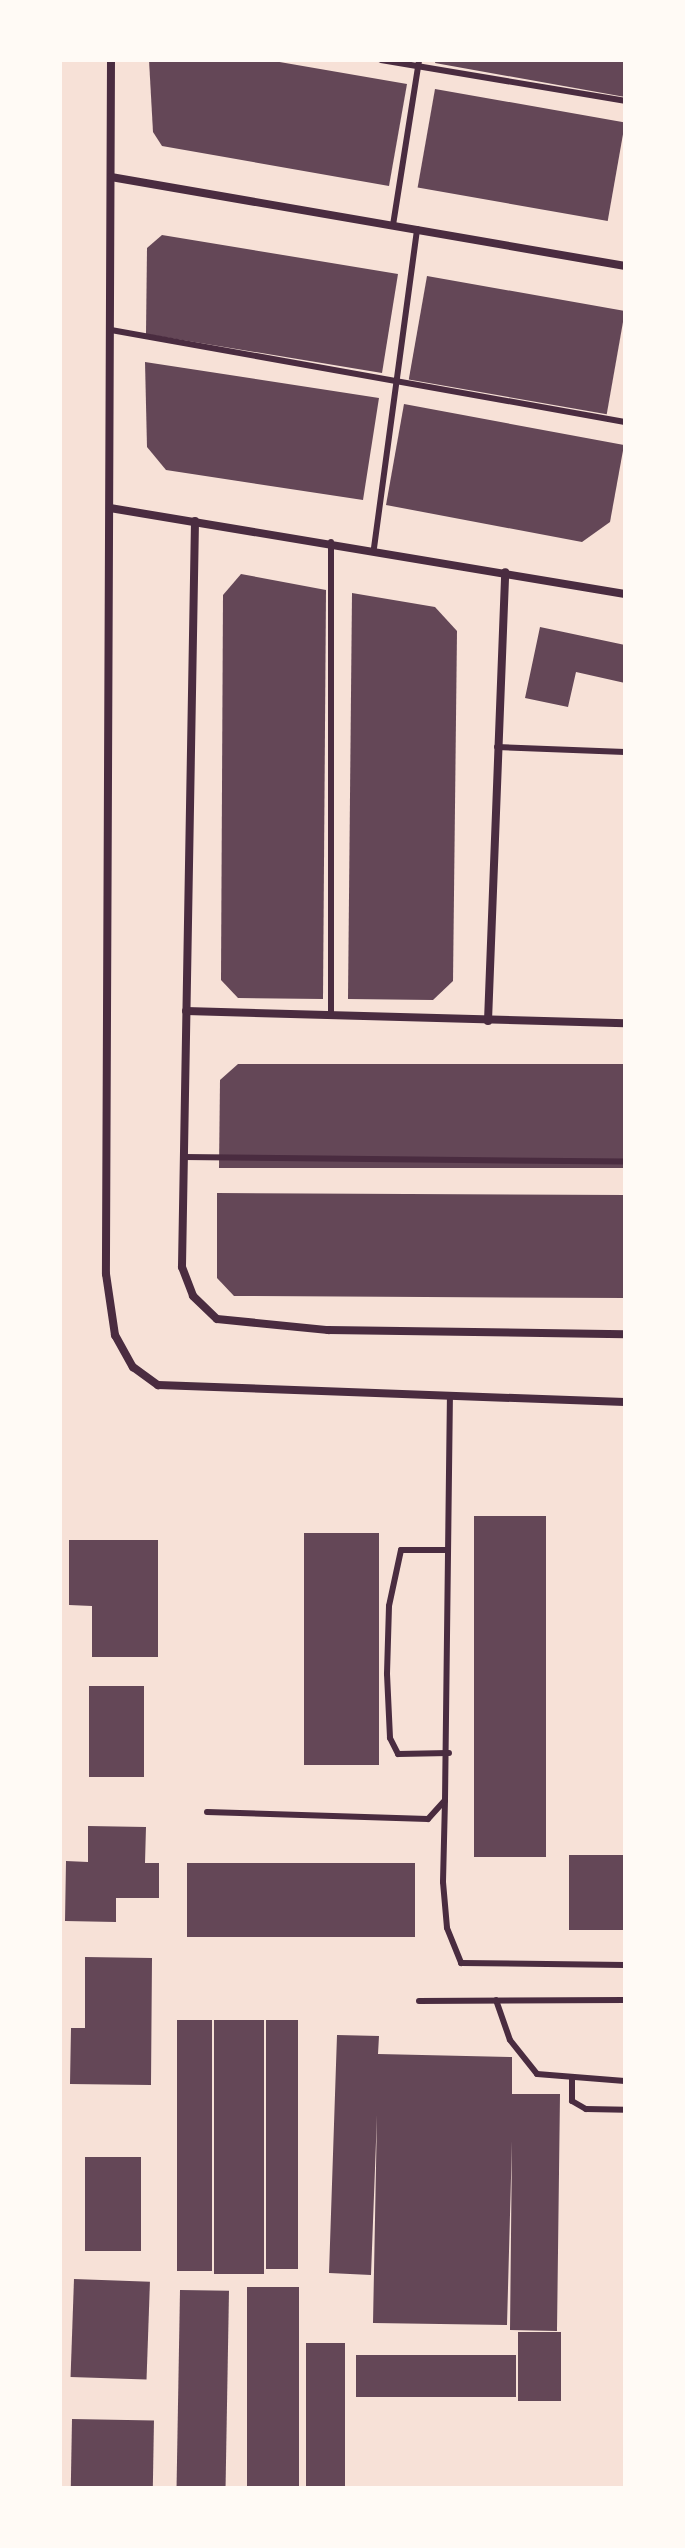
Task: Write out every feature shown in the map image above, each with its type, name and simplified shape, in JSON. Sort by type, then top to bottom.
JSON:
[{"type":"street","points":[[111,60],[106,1274],[115,1335],[133,1367],[158,1385],[450,1399],[625,1402]]},
{"type":"street","points":[[111,177],[625,266]]},
{"type":"street","points":[[110,508],[374,548],[624,591]]},
{"type":"street","points":[[195,521],[182,1267],[193,1296],[217,1319],[328,1330],[625,1334]]},
{"type":"street","points":[[488,1021],[505,572]]},
{"type":"street","points":[[186,1011],[625,1023]]},
{"type":"lane","points":[[381,60],[418,63],[625,101]]},
{"type":"lane","points":[[393,225],[418,63]]},
{"type":"lane","points":[[374,548],[417,229]]},
{"type":"lane","points":[[111,330],[625,422]]},
{"type":"lane","points":[[331,542],[331,1016]]},
{"type":"lane","points":[[496,747],[625,752]]},
{"type":"lane","points":[[184,1157],[625,1162]]},
{"type":"lane","points":[[450,1399],[446,1550],[449,1753],[444,1898],[447,1928],[461,1963],[625,1965]]},
{"type":"lane","points":[[446,1550],[401,1550],[389,1606],[387,1674],[390,1738],[398,1754],[449,1753]]},
{"type":"lane","points":[[207,1812],[428,1819],[445,1800]]},
{"type":"lane","points":[[496,2000],[510,2040],[537,2074],[625,2081]]},
{"type":"lane","points":[[419,2001],[625,2000]]},
{"type":"lane","points":[[572,2077],[572,2101],[586,2109],[625,2110]]},
{"type":"building","points":[[149,60],[268,60],[407,84],[389,186],[162,146],[153,132]]},
{"type":"building","points":[[436,60],[625,60],[625,97],[435,63]]},
{"type":"building","points":[[435,89],[625,123],[608,221],[418,187]]},
{"type":"building","points":[[162,235],[398,274],[382,373],[146,334],[147,248]]},
{"type":"building","points":[[427,276],[625,311],[607,414],[409,379]]},
{"type":"building","points":[[145,362],[379,398],[363,500],[166,470],[147,447]]},
{"type":"building","points":[[404,404],[624,445],[610,522],[582,542],[386,505]]},
{"type":"building","points":[[241,574],[326,590],[323,999],[238,998],[221,980],[223,595]]},
{"type":"building","points":[[352,593],[435,607],[457,631],[453,981],[433,1000],[348,999]]},
{"type":"building","points":[[540,627],[625,645],[625,683],[576,672],[568,707],[525,698]]},
{"type":"building","points":[[238,1064],[625,1064],[625,1168],[219,1168],[220,1080]]},
{"type":"building","points":[[217,1193],[625,1195],[625,1298],[234,1296],[217,1278]]},
{"type":"building","points":[[474,1516],[546,1516],[546,1857],[474,1857]]},
{"type":"building","points":[[304,1533],[379,1533],[379,1765],[304,1765]]},
{"type":"building","points":[[69,1540],[158,1540],[158,1657],[92,1657],[92,1606],[69,1605]]},
{"type":"building","points":[[89,1686],[144,1686],[144,1777],[89,1777]]},
{"type":"building","points":[[88,1826],[146,1827],[145,1863],[159,1863],[159,1898],[116,1898],[116,1922],[65,1921],[66,1861],[88,1862]]},
{"type":"building","points":[[569,1855],[625,1855],[625,1930],[569,1930]]},
{"type":"building","points":[[187,1863],[415,1863],[415,1937],[187,1937]]},
{"type":"building","points":[[85,1957],[152,1958],[151,2085],[70,2084],[71,2028],[85,2028]]},
{"type":"building","points":[[177,2020],[212,2020],[212,2271],[177,2271]]},
{"type":"building","points":[[214,2020],[264,2020],[264,2274],[214,2274]]},
{"type":"building","points":[[266,2020],[298,2020],[298,2269],[266,2269]]},
{"type":"building","points":[[337,2035],[379,2036],[378,2054],[512,2057],[512,2094],[560,2094],[557,2331],[510,2330],[512,2141],[507,2325],[373,2323],[377,2115],[371,2275],[329,2273]]},
{"type":"building","points":[[85,2157],[141,2157],[141,2251],[85,2251]]},
{"type":"building","points":[[74,2279],[150,2282],[147,2380],[71,2377]]},
{"type":"building","points":[[247,2287],[299,2287],[299,2488],[247,2488]]},
{"type":"building","points":[[180,2290],[229,2291],[226,2488],[177,2488]]},
{"type":"building","points":[[518,2332],[561,2332],[561,2401],[518,2401]]},
{"type":"building","points":[[306,2343],[345,2343],[345,2488],[306,2488]]},
{"type":"building","points":[[356,2355],[516,2355],[516,2397],[356,2397]]},
{"type":"building","points":[[72,2419],[154,2420],[153,2488],[71,2488]]}]
